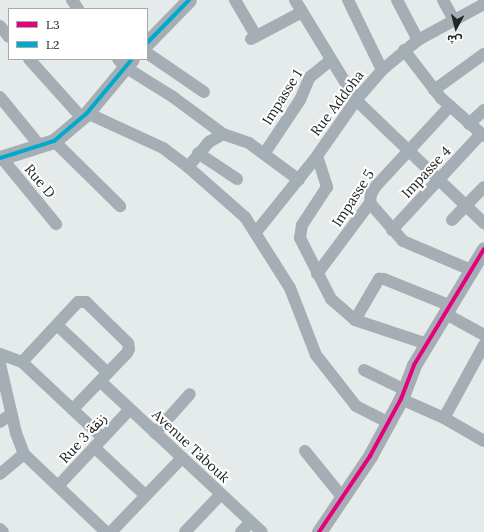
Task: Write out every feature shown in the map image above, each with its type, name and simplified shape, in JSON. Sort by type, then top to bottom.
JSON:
[{"type":"street","points":[[235,0],[253,37],[302,12]]},
{"type":"street","points":[[295,0],[330,61],[356,100],[484,223]]},
{"type":"street","points":[[348,0],[382,70]]},
{"type":"street","points":[[397,0],[418,40]]},
{"type":"street","points":[[443,0],[454,20]]},
{"type":"street","points":[[148,42],[181,3]]},
{"type":"street","name":"Rue Addoha","points":[[256,232],[299,180],[356,100],[382,70],[404,50],[418,40],[484,4]]},
{"type":"street","points":[[404,50],[434,90],[468,124],[482,135]]},
{"type":"street","points":[[434,90],[484,54]]},
{"type":"street","points":[[148,55],[204,92]]},
{"type":"street","points":[[30,60],[84,115],[163,148],[188,167],[245,218],[256,232],[290,288],[316,355],[356,406],[388,422]]},
{"type":"street","name":"Impasse 1","points":[[264,154],[300,100],[310,77],[330,61]]},
{"type":"street","points":[[0,158],[47,143],[84,115],[125,62],[223,134],[249,143],[299,180]]},
{"type":"street","points":[[0,97],[47,143],[120,206]]},
{"type":"street","name":"Impasse 5","points":[[317,274],[370,203],[371,194],[376,186],[450,106]]},
{"type":"street","points":[[468,124],[484,110]]},
{"type":"street","points":[[188,167],[198,153],[209,142],[223,134]]},
{"type":"street","name":"Impasse 4","points":[[392,230],[482,135]]},
{"type":"street","points":[[198,153],[238,179]]},
{"type":"street","points":[[317,156],[328,187],[299,232],[304,248],[330,299],[355,320],[427,344]]},
{"type":"street","name":"Rue D","points":[[0,158],[56,224]]},
{"type":"street","points":[[452,220],[484,187]]},
{"type":"street","points":[[370,203],[392,230],[411,245],[471,270]]},
{"type":"street","points":[[319,532],[343,498],[388,422],[403,395],[414,365],[449,310],[484,248]]},
{"type":"street","points":[[355,320],[379,279],[384,279],[449,310],[484,335]]},
{"type":"street","points":[[22,362],[78,302],[86,302],[128,343],[127,353],[73,409]]},
{"type":"street","name":"Avenue Tabouk","points":[[56,325],[104,377],[130,409],[262,532]]},
{"type":"street","points":[[444,418],[484,345]]},
{"type":"street","points":[[0,354],[22,362],[103,438]]},
{"type":"street","points":[[0,365],[10,414],[24,454],[106,532]]},
{"type":"street","points":[[364,370],[403,395],[444,418],[483,437]]},
{"type":"street","points":[[155,433],[190,394]]},
{"type":"street","name":"Rue 3 زنقة","points":[[58,486],[130,409]]},
{"type":"street","points":[[0,422],[10,414]]},
{"type":"street","points":[[94,447],[146,496]]},
{"type":"street","points":[[305,451],[343,498]]},
{"type":"street","points":[[0,474],[24,454]]},
{"type":"street","points":[[111,532],[182,458]]},
{"type":"street","points":[[185,532],[221,494]]},
{"type":"street","points":[[241,532],[251,522]]},
{"type":"street","points":[[0,529],[3,532]]},
{"type":"transit line","name":"L2","points":[[148,42],[189,0]]},
{"type":"transit line","name":"L2","points":[[0,158],[54,141],[87,113],[131,60]]},
{"type":"transit line","name":"L3","points":[[319,532],[370,456],[401,399],[414,365],[484,249]]}]
